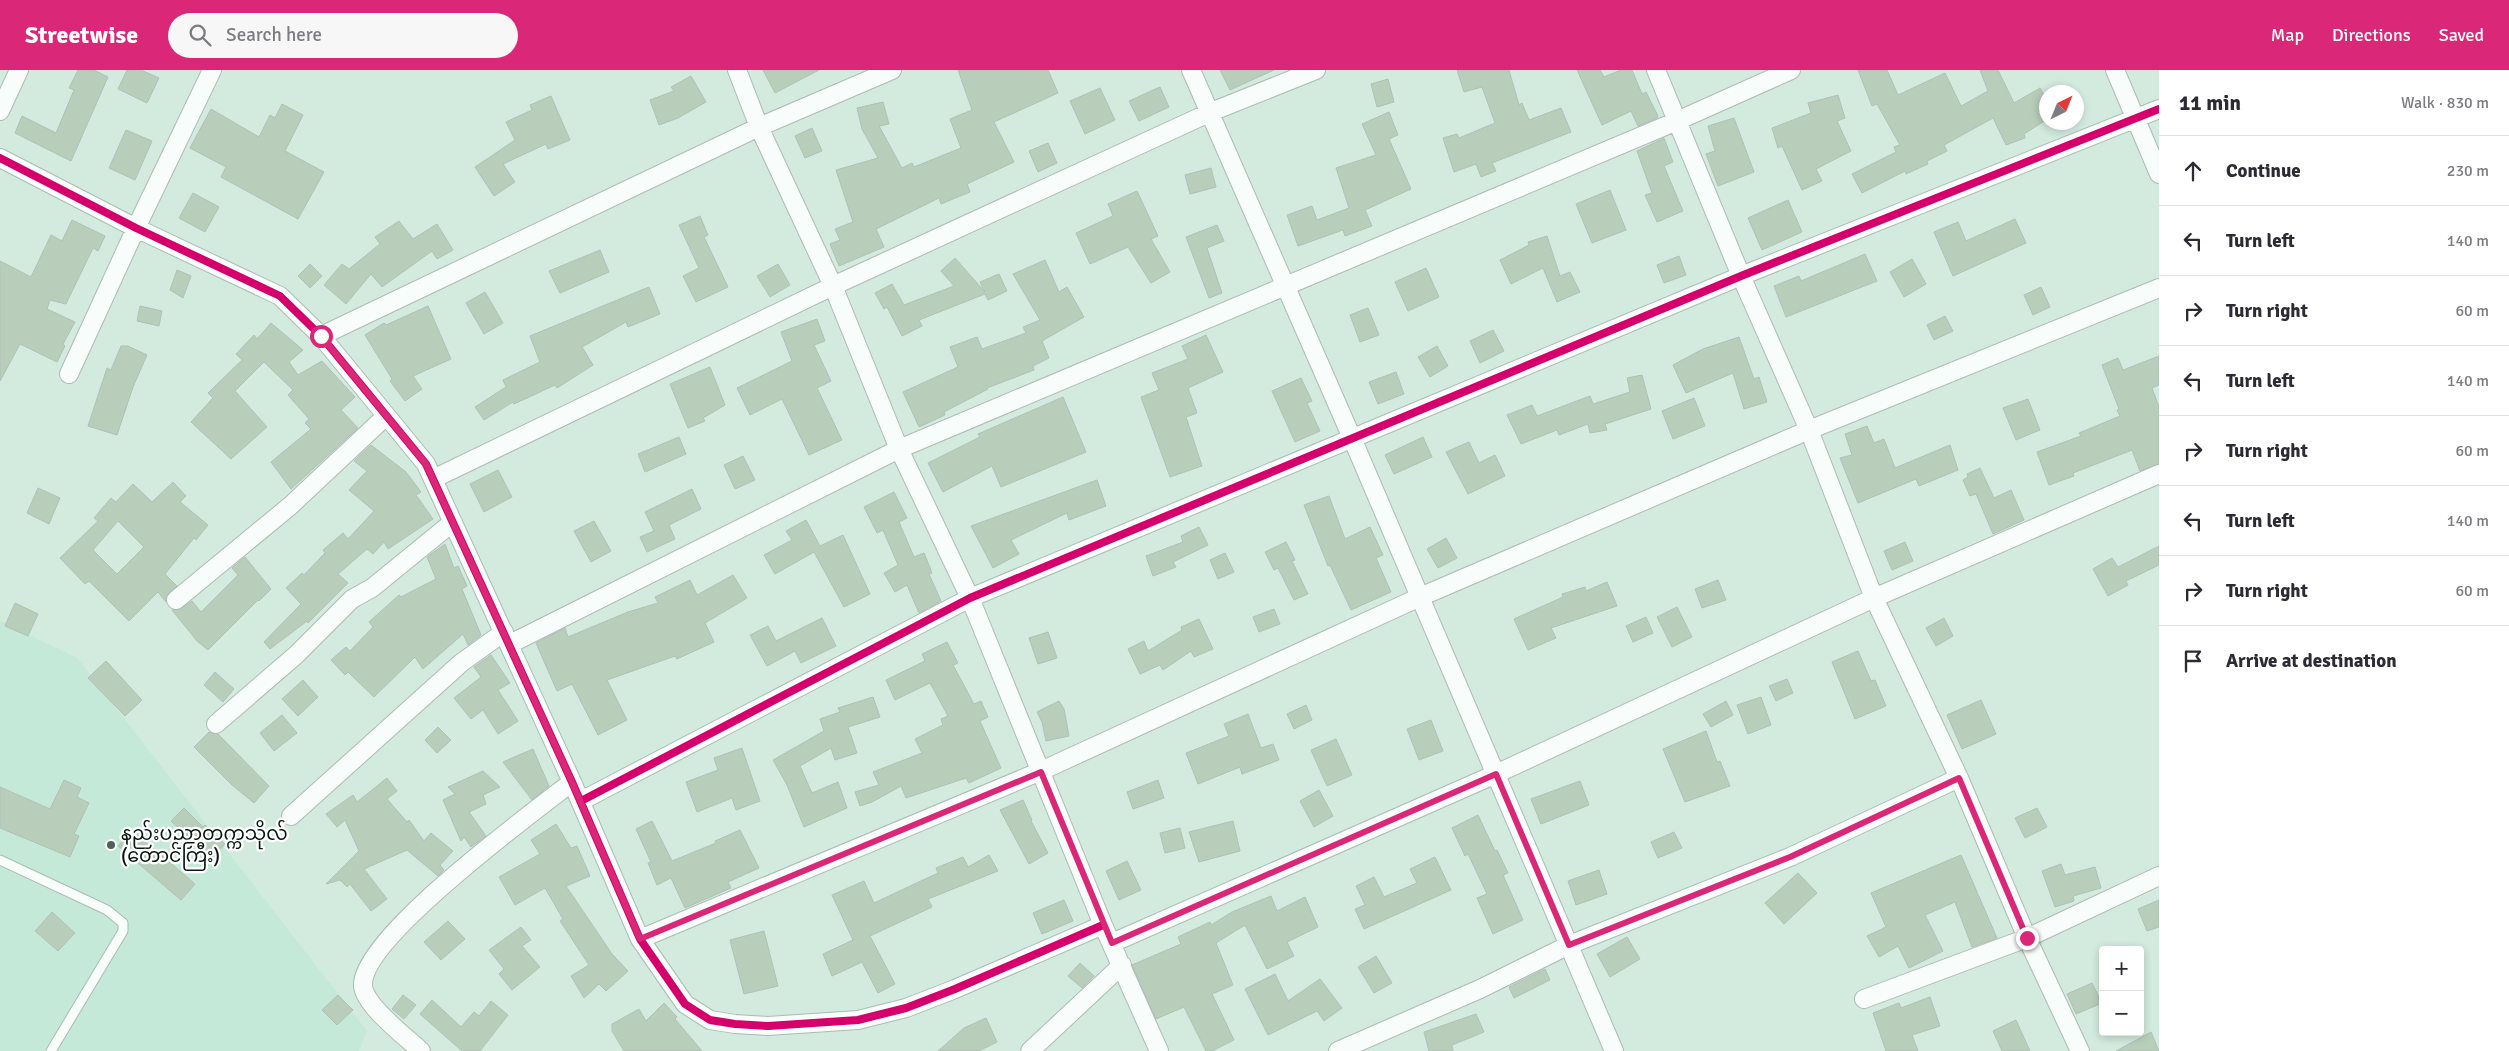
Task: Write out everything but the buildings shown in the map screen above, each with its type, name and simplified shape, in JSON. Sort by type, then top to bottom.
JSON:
[{"type":"street","points":[[0,111],[19,70]]},
{"type":"street","points":[[69,374],[136,228],[212,70]]},
{"type":"street","points":[[737,70],[759,127],[833,286],[899,449],[970,598],[1103,924],[1160,1051]]},
{"type":"street","points":[[321,336],[759,127],[892,70]]},
{"type":"street","points":[[1191,70],[1352,438],[1614,1051]]},
{"type":"street","points":[[433,479],[833,286],[1211,112],[1316,70]]},
{"type":"street","points":[[1656,70],[1741,276],[1808,430],[1874,598],[1959,778],[2027,938],[2080,1051]]},
{"type":"street","points":[[290,816],[461,663],[507,638],[899,449],[1791,70]]},
{"type":"street","points":[[2115,70],[2137,118],[2159,174]]},
{"type":"street","points":[[581,801],[970,598],[1741,276],[2159,109]]},
{"type":"street","points":[[0,158],[136,228],[280,296],[321,336],[426,464],[581,801],[640,939],[685,1004],[710,1020],[768,1026],[858,1020],[906,1008],[955,990],[1103,924]]},
{"type":"street","points":[[640,939],[1041,772],[1420,597],[1808,430],[2159,288]]},
{"type":"street","points":[[176,600],[290,506],[386,416]]},
{"type":"street","points":[[1112,943],[1496,774],[1874,598],[2159,474]]},
{"type":"street","points":[[216,724],[296,655],[352,599],[372,588],[453,522]]},
{"type":"street","points":[[1338,1051],[1480,989],[1569,945],[1790,857],[1959,778]]},
{"type":"street","points":[[421,1051],[369,1001],[363,987],[366,970],[408,917],[513,828],[572,782]]},
{"type":"street","points":[[1864,999],[2027,938],[2159,876]]},
{"type":"street","points":[[1030,1051],[1122,965]]},
{"type":"lane","points":[[0,860],[107,910],[123,923],[123,931],[51,1051]]},
{"type":"shaded area","name":"နည်းပညာတက္ကသိုလ် (တောင်ကြီး)","points":[[0,621],[77,658],[367,1031],[359,1051],[0,1051]]},
{"type":"cycle path","points":[[581,801],[970,598],[1741,276],[2159,109]]},
{"type":"cycle path","points":[[0,158],[136,228],[280,296],[321,336],[426,464],[572,782],[640,939],[685,1004],[710,1020],[735,1024],[768,1026],[858,1020],[906,1008],[955,989],[1103,925]]},
{"type":"place","name":"နည်းပညာတက္ကသိုလ် (တောင်ကြီး)","points":[[111,845]]},
{"type":"route","points":[[321,336],[426,464],[510,644],[640,939],[1041,772],[1112,943],[1496,774],[1569,945],[1790,857],[1959,778],[2027,938]]}]
